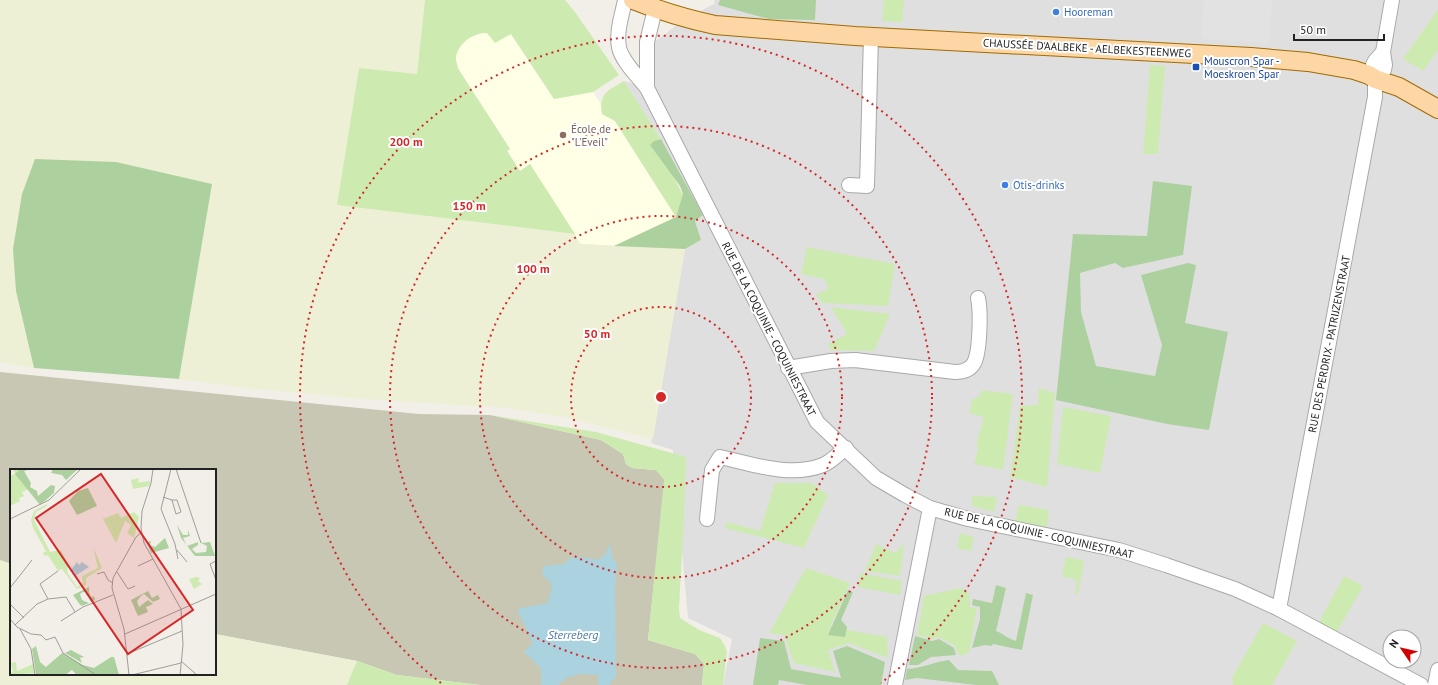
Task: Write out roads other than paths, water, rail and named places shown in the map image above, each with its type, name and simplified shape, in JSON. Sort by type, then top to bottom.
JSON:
[{"type":"main road","name":"CHAUSSÉE D'AALBEKE - AELBEKESTEENWEG","points":[[633,0],[655,9],[693,21],[715,25],[871,36],[1251,57],[1308,62],[1354,70],[1400,87],[1438,109]]},
{"type":"street","name":"RUE DE LA COQUINIE - COQUINIESTRAAT","points":[[625,0],[618,35],[619,47],[624,59],[647,88],[788,368],[817,422],[876,478],[930,508],[968,519],[1119,550],[1235,590],[1279,609],[1421,685]]},
{"type":"street","points":[[1375,79],[1384,70],[1385,60],[1383,52],[1392,0]]},
{"type":"street","name":"RUE DE LA COQUINIE - COQUINIESTRAAT","points":[[647,88],[647,42],[655,9]]},
{"type":"street","points":[[849,186],[867,186],[871,36]]},
{"type":"street","name":"RUE DES PERDRIX - PATRIJZENSTRAAT","points":[[1279,609],[1374,102],[1375,79]]},
{"type":"street","points":[[788,368],[826,362],[855,360],[963,372],[973,365],[977,356],[980,309],[978,298]]},
{"type":"street","points":[[707,519],[712,470],[720,457],[779,470],[805,470],[825,464],[846,448]]},
{"type":"street","points":[[895,685],[930,508]]},
{"type":"street","points":[[1435,685],[1438,670]]},
{"type":"water","name":"Sterreberg","points":[[610,544],[612,557],[617,564],[615,587],[616,676],[609,685],[598,685],[598,675],[581,674],[568,677],[558,685],[541,685],[541,668],[524,652],[533,643],[517,609],[548,603],[552,584],[542,574],[544,566],[564,564],[570,558],[581,557],[599,560],[605,554]]},
{"type":"place","name":"Hooreman","points":[[1056,12]]},
{"type":"place","name":"Mouscron Spar - Moeskroen Spar","points":[[1196,67]]},
{"type":"place","name":"École de \"L'Eveil\"","points":[[563,135]]},
{"type":"place","name":"Otis-drinks","points":[[1005,185]]}]
